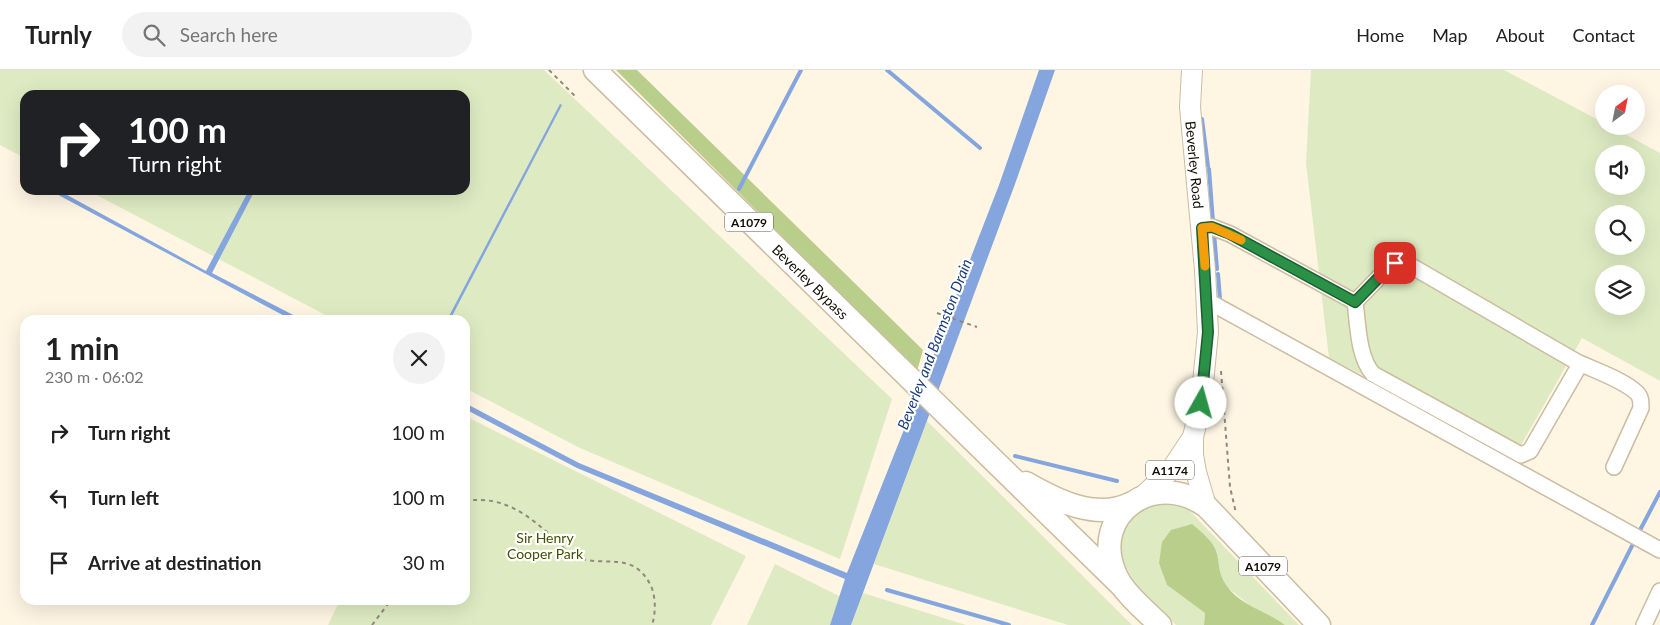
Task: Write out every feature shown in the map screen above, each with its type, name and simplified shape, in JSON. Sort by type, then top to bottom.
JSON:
[{"type":"highway","name":"Beverley Bypass","points":[[595,70],[904,374],[1006,471],[1160,625]]},
{"type":"highway","name":"Beverley Bypass","points":[[1006,471],[1055,497],[1089,509],[1118,510],[1136,501]]},
{"type":"highway","name":"A1079","points":[[1136,501],[1154,493],[1182,493],[1206,506],[1319,625]]},
{"type":"highway","points":[[1123,587],[1113,567],[1110,544],[1113,529],[1120,516],[1136,501]]},
{"type":"main road","name":"Beverley Road","points":[[1192,70],[1190,107],[1202,228],[1208,332],[1201,403],[1193,437],[1196,472],[1206,506]]},
{"type":"main road","name":"Beverley Road","points":[[1136,501],[1171,470],[1193,437]]},
{"type":"lane","points":[[1202,228],[1212,227],[1230,234],[1355,302]]},
{"type":"lane","points":[[1355,302],[1388,268],[1395,263],[1403,264],[1412,267],[1577,362],[1637,393],[1641,399],[1641,408],[1614,467]]},
{"type":"lane","points":[[1206,300],[1660,550]]},
{"type":"lane","points":[[1355,302],[1364,356],[1368,368],[1373,374],[1521,455],[1530,451],[1578,371],[1579,366],[1577,362]]},
{"type":"lane","points":[[1644,625],[1660,591]]},
{"type":"path","points":[[550,70],[576,97]]},
{"type":"path","points":[[937,313],[978,327]]},
{"type":"path","points":[[1220,364],[1230,487],[1236,513]]},
{"type":"path","points":[[470,500],[479,498],[497,500],[522,511],[576,557],[628,564],[643,572],[654,593],[652,625]]},
{"type":"path","points":[[372,625],[387,605]]},
{"type":"green space","points":[[0,70],[544,70],[892,399],[840,559],[580,448],[470,391],[470,315],[325,315],[97,195],[470,195],[470,90],[20,90],[20,155],[0,145]]},
{"type":"green space","points":[[616,70],[637,70],[923,350],[917,371]]},
{"type":"green space","points":[[1311,70],[1504,70],[1595,118],[1595,135],[1627,135],[1660,153],[1660,381],[1582,338],[1516,454],[1329,358],[1306,163]]},
{"type":"green space","name":"Sir Henry Cooper Park","points":[[470,418],[746,556],[711,625],[328,625],[338,605],[470,605]]},
{"type":"green space","points":[[927,421],[1132,625],[1068,625],[874,564]]},
{"type":"green space","points":[[1162,501],[1187,508],[1299,625],[1285,625],[1251,606],[1228,588],[1217,570],[1217,552],[1167,585],[1205,613],[1204,625],[1176,625],[1134,581],[1122,554],[1121,540],[1129,520],[1141,509]]},
{"type":"green space","points":[[1192,524],[1213,545],[1222,577],[1232,593],[1285,625],[1204,625],[1205,613],[1167,585],[1159,563],[1162,542],[1171,530]]},
{"type":"green space","points":[[775,564],[841,597],[830,625],[747,625]]},
{"type":"green space","points":[[863,593],[966,625],[851,625]]},
{"type":"water","points":[[1039,70],[1055,70],[1015,184],[851,625],[830,625],[845,579],[577,468],[470,412],[470,406],[579,463],[847,573],[944,329],[948,325],[947,319],[999,185]]},
{"type":"water","points":[[560,104],[562,105],[453,315],[450,315]]},
{"type":"water","points":[[58,195],[67,195],[206,271],[246,195],[252,195],[212,273],[293,315],[283,315]]},
{"type":"waterway","points":[[739,189],[801,70]]},
{"type":"waterway","points":[[887,70],[980,148]]},
{"type":"waterway","points":[[1202,119],[1208,166]]},
{"type":"waterway","points":[[1209,169],[1213,222]]},
{"type":"waterway","points":[[1214,232],[1217,269]]},
{"type":"waterway","points":[[1218,274],[1220,299]]},
{"type":"waterway","points":[[1015,456],[1117,481]]},
{"type":"waterway","points":[[1638,534],[1660,492]]},
{"type":"waterway","points":[[1592,625],[1635,540]]},
{"type":"waterway","points":[[887,590],[1009,625]]},
{"type":"slow traffic","points":[[1205,266],[1202,228],[1212,227],[1241,240]]},
{"type":"route","points":[[1201,403],[1208,332],[1202,228],[1212,227],[1230,234],[1355,302],[1395,263]]},
{"type":"water label","name":"Beverley and Barmston Drain","points":[[934,344]]}]
